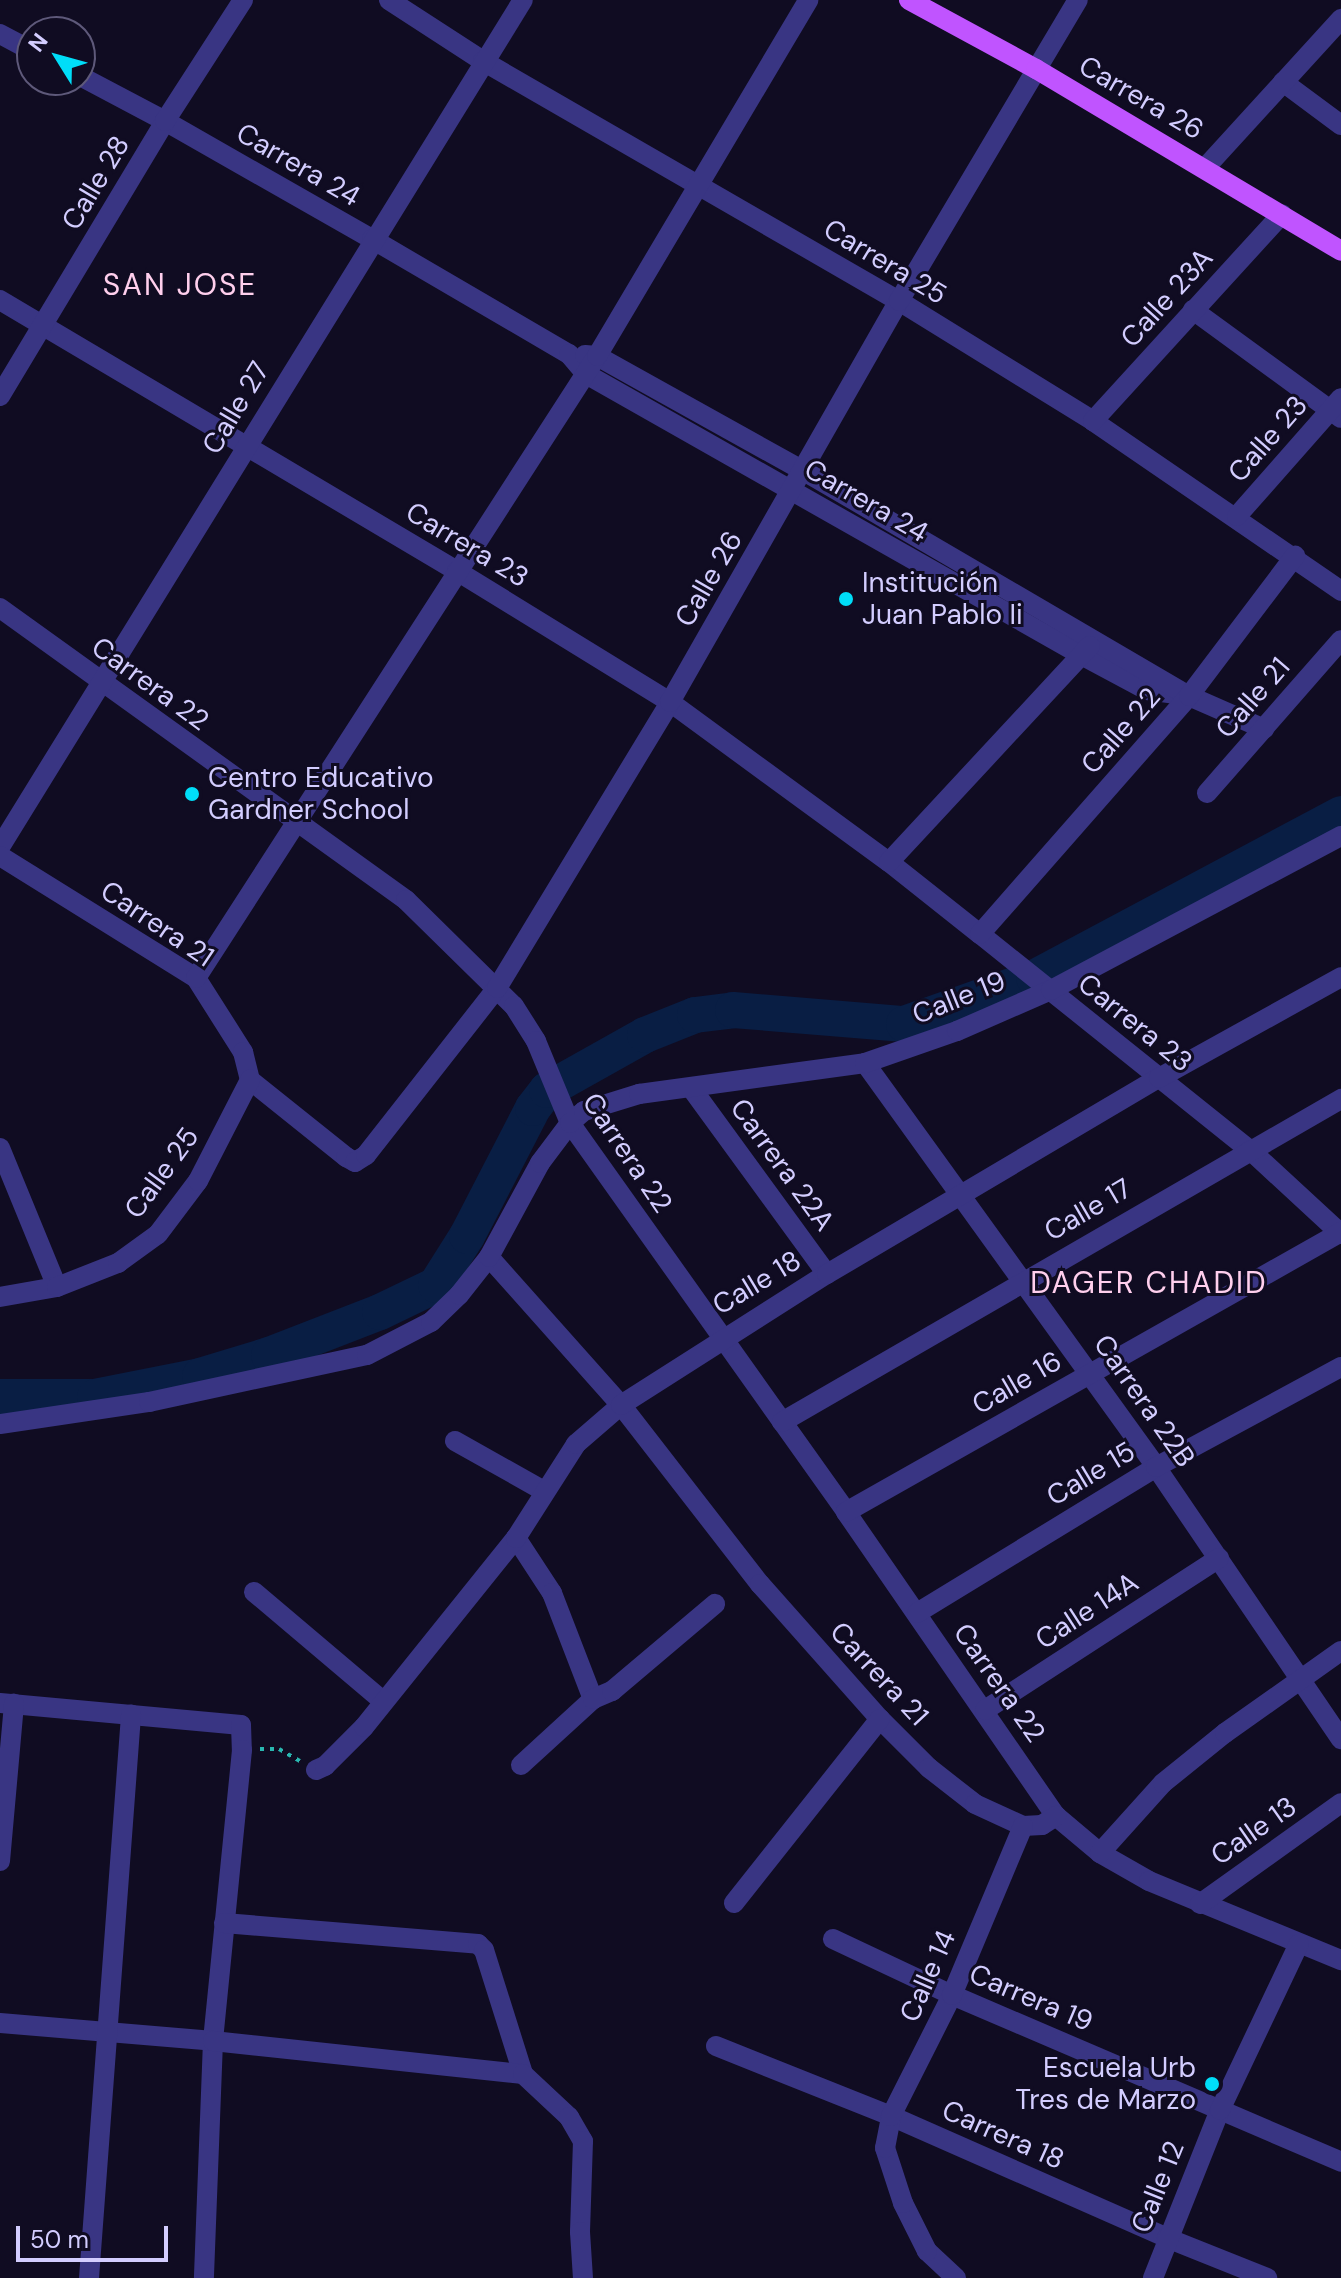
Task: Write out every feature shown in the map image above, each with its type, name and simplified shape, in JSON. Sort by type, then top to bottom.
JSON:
[{"type":"main road","name":"Carrera 26","points":[[909,0],[1036,69],[1341,251]]},
{"type":"street","name":"Calle 28","points":[[0,396],[165,121],[243,0]]},
{"type":"street","name":"Carrera 25","points":[[389,0],[483,61],[899,301],[1093,421],[1237,516],[1341,591]]},
{"type":"street","name":"Calle 27","points":[[0,847],[372,239],[523,0]]},
{"type":"street","points":[[196,978],[592,365],[808,0]]},
{"type":"street","name":"Calle 26","points":[[250,1080],[355,1162],[366,1155],[497,988],[670,702],[899,301],[1078,0]]},
{"type":"street","points":[[1205,168],[1341,19]]},
{"type":"street","points":[[1283,82],[1341,125]]},
{"type":"street","name":"Carrera 24","points":[[96,84],[165,121],[569,354],[804,471],[1088,648],[1147,690],[1189,696],[1264,729]]},
{"type":"street","name":"Calle 23A","points":[[1093,421],[1282,214]]},
{"type":"street","name":"Carrera 23","points":[[0,300],[246,444],[670,702],[889,862],[980,934],[1250,1150],[1341,1233]]},
{"type":"street","points":[[1193,310],[1338,408]]},
{"type":"street","name":"Carrera 24","points":[[592,365],[792,491],[1088,648]]},
{"type":"street","name":"Calle 23","points":[[1237,516],[1338,408]]},
{"type":"street","name":"Calle 22","points":[[980,934],[1189,696],[1295,556]]},
{"type":"street","name":"Carrera 22","points":[[0,608],[406,900],[514,1006],[536,1041],[570,1123],[720,1339],[917,1613],[1056,1816]]},
{"type":"street","name":"Calle 21","points":[[1207,793],[1341,640]]},
{"type":"street","points":[[889,862],[1088,648]]},
{"type":"street","name":"Calle 19","points":[[570,1123],[584,1111],[639,1094],[865,1063],[957,1031],[1341,836]]},
{"type":"street","name":"Carrera 21","points":[[0,856],[196,978],[220,1010],[243,1052],[250,1080]]},
{"type":"street","name":"Calle 18","points":[[316,1770],[340,1752],[516,1538],[576,1444],[621,1405],[720,1339],[827,1274],[1159,1078],[1341,977]]},
{"type":"street","name":"Carrera 22B","points":[[865,1063],[1090,1373],[1341,1739]]},
{"type":"street","name":"Calle 25","points":[[0,1297],[57,1287],[118,1263],[158,1234],[198,1181],[250,1080]]},
{"type":"street","name":"Carrera 22A","points":[[692,1089],[827,1274]]},
{"type":"street","name":"Calle 17","points":[[782,1422],[1341,1099]]},
{"type":"street","points":[[0,1424],[149,1402],[367,1355],[431,1322],[459,1295],[489,1257],[540,1163],[570,1123]]},
{"type":"street","points":[[0,1148],[57,1287]]},
{"type":"street","name":"Calle 16","points":[[846,1512],[1341,1233]]},
{"type":"street","name":"Carrera 21","points":[[489,1257],[621,1405],[760,1584],[880,1719],[929,1768],[975,1804],[1023,1826]]},
{"type":"street","name":"Calle 15","points":[[917,1613],[1156,1467],[1341,1367]]},
{"type":"street","points":[[455,1441],[544,1491]]},
{"type":"street","points":[[516,1538],[552,1593],[593,1699]]},
{"type":"street","name":"Calle 14A","points":[[985,1710],[1219,1558]]},
{"type":"street","points":[[254,1592],[382,1700]]},
{"type":"street","points":[[521,1765],[593,1699],[612,1691],[715,1604]]},
{"type":"street","points":[[1100,1853],[1163,1783],[1225,1733],[1341,1651]]},
{"type":"street","points":[[0,1861],[7,1704],[241,1725],[242,1750],[213,2041],[204,2278]]},
{"type":"street","points":[[89,2278],[131,1715]]},
{"type":"street","points":[[734,1903],[880,1719]]},
{"type":"street","name":"Calle 13","points":[[1200,1904],[1341,1803]]},
{"type":"street","points":[[1023,1826],[1042,1825],[1056,1816],[1100,1853],[1149,1881],[1341,1960]]},
{"type":"street","name":"Calle 14","points":[[956,2278],[927,2251],[903,2203],[885,2148],[891,2116],[952,1995],[1023,1826]]},
{"type":"street","points":[[224,1923],[478,1944],[484,1950],[523,2074]]},
{"type":"street","name":"Carrera 19","points":[[833,1939],[952,1995],[1341,2162]]},
{"type":"street","name":"Calle 12","points":[[1153,2278],[1220,2110],[1299,1944]]},
{"type":"street","points":[[0,2023],[213,2041],[523,2074],[541,2087],[569,2117],[583,2141],[580,2232],[583,2278]]},
{"type":"street","name":"Carrera 18","points":[[716,2046],[891,2116],[1167,2238],[1267,2278]]},
{"type":"path","points":[[242,1750],[279,1749],[316,1770]]},
{"type":"waterway","points":[[0,1397],[95,1397],[200,1376],[269,1355],[380,1312],[436,1285],[467,1236],[533,1108],[547,1090],[645,1035],[695,1015],[733,1010],[904,1024],[1034,978],[1341,814]]},
{"type":"place","name":"Institución Juan Pablo Ii","points":[[846,599]]},
{"type":"place","name":"Centro Educativo Gardner School","points":[[192,794]]},
{"type":"place","name":"Escuela Urb Tres de Marzo","points":[[1212,2084]]},
{"type":"district","name":"SAN JOSE","points":[[180,285]]},
{"type":"district","name":"DAGER CHADID","points":[[1149,1283]]}]
